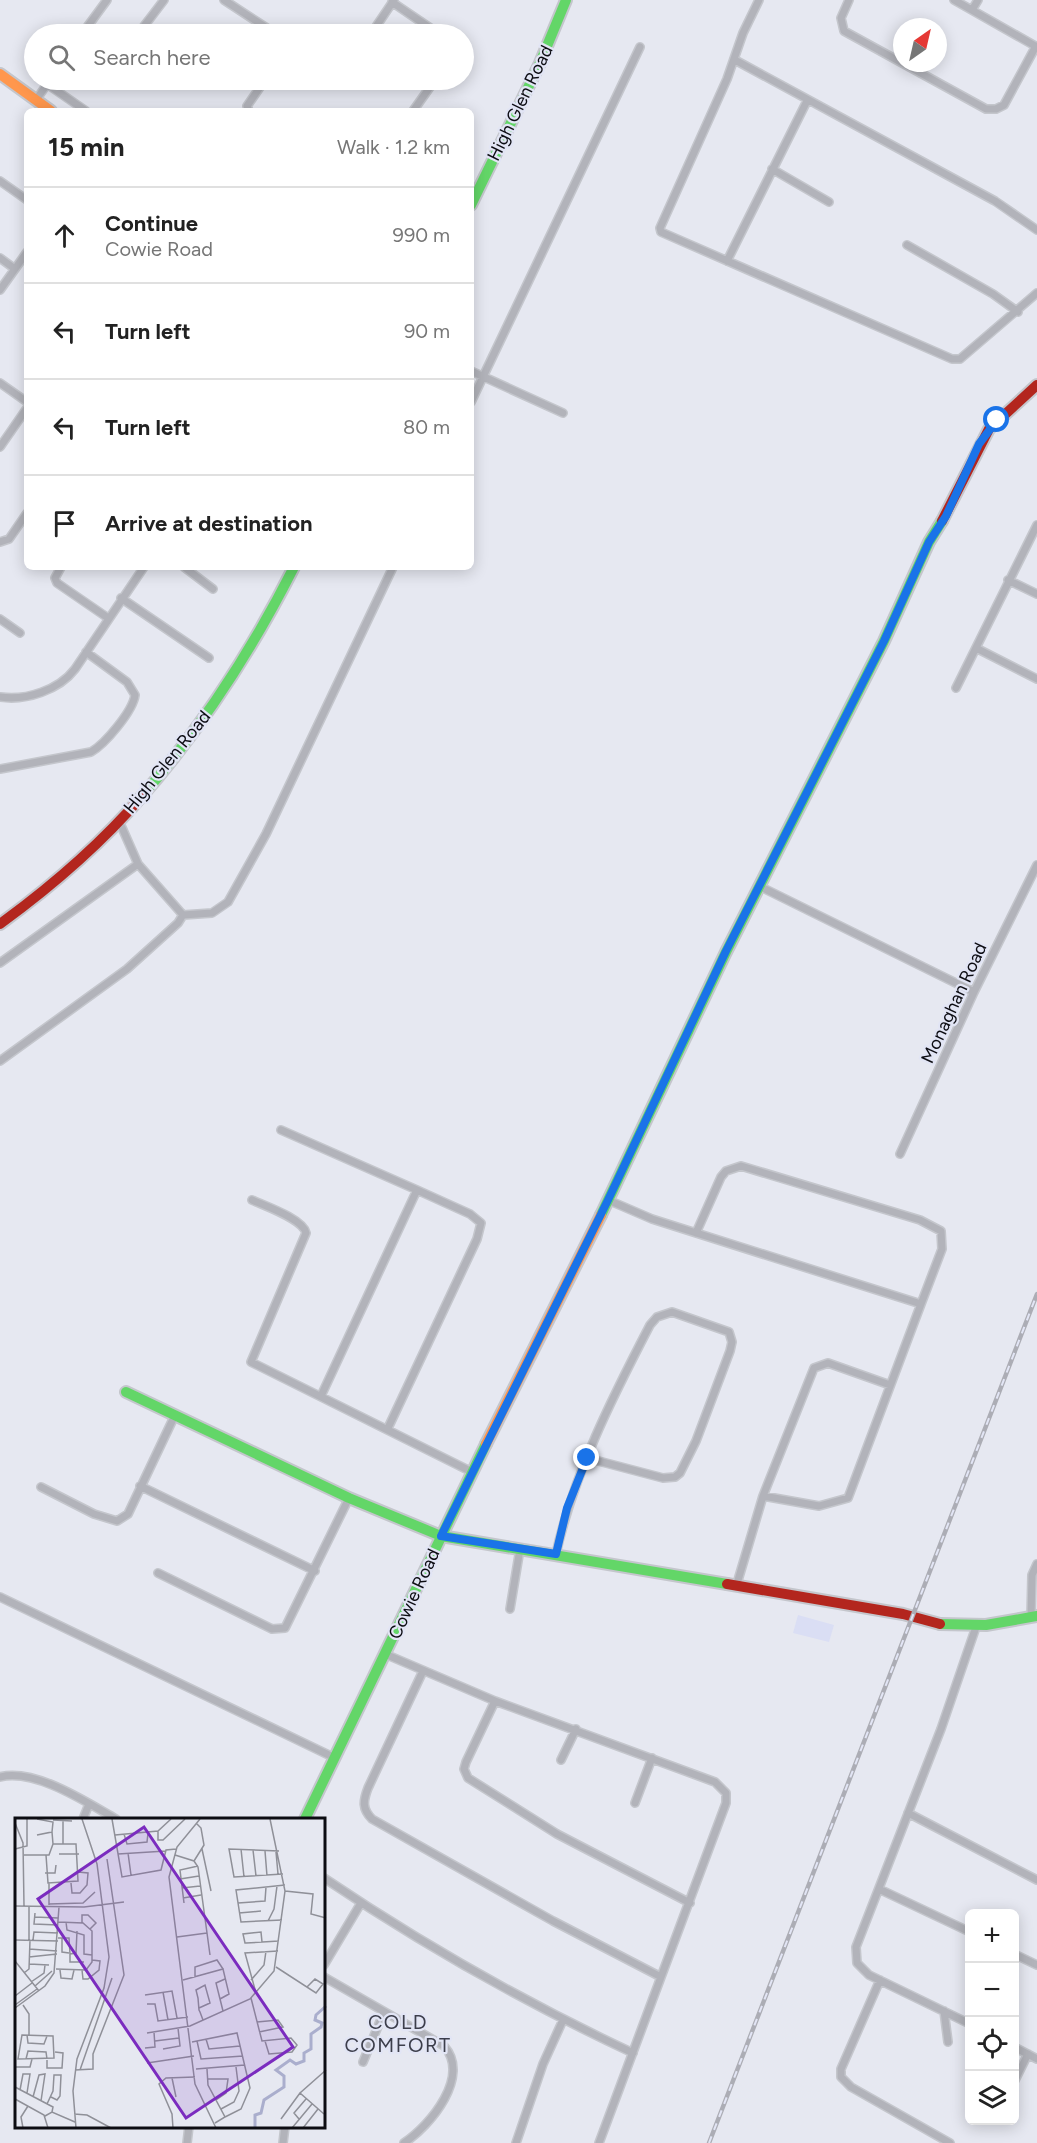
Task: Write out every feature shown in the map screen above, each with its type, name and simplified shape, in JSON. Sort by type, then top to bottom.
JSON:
[{"type":"street","points":[[89,24],[107,0]]},
{"type":"street","points":[[146,24],[164,0]]},
{"type":"street","points":[[224,0],[261,24]]},
{"type":"street","name":"High Glen Road","points":[[474,200],[540,63],[566,0]]},
{"type":"street","points":[[759,0],[743,33],[735,60],[660,228],[667,236],[952,359],[960,359],[1037,294]]},
{"type":"street","points":[[849,0],[841,18],[843,30],[986,109],[996,109],[1004,105],[1036,47],[954,0]]},
{"type":"street","points":[[972,10],[978,0]]},
{"type":"street","points":[[378,24],[393,1],[425,24]]},
{"type":"street","points":[[474,396],[640,47]]},
{"type":"street","points":[[735,60],[995,201],[1037,230]]},
{"type":"street","points":[[0,74],[47,108]]},
{"type":"street","points":[[36,100],[43,90]]},
{"type":"street","points":[[58,90],[82,108]]},
{"type":"street","points":[[248,108],[258,90]]},
{"type":"street","points":[[415,108],[428,90]]},
{"type":"street","points":[[727,261],[807,101]]},
{"type":"street","points":[[772,169],[829,202]]},
{"type":"street","points":[[0,181],[24,198]]},
{"type":"street","points":[[907,245],[993,294],[1018,312]]},
{"type":"street","points":[[0,290],[24,256]]},
{"type":"street","points":[[0,258],[15,269]]},
{"type":"street","points":[[474,372],[563,413]]},
{"type":"street","points":[[0,383],[24,400]]},
{"type":"street","name":"Cowie Road","points":[[305,1818],[759,886],[884,641],[929,542],[946,516],[979,444],[997,420],[1037,385]]},
{"type":"street","points":[[0,447],[24,412]]},
{"type":"street","points":[[0,542],[9,539],[24,517]]},
{"type":"street","points":[[956,687],[1037,525]]},
{"type":"street","points":[[60,570],[55,578],[57,583],[108,618]]},
{"type":"street","points":[[0,697],[17,697],[56,686],[70,676],[142,570]]},
{"type":"street","points":[[187,570],[213,589]]},
{"type":"street","name":"High Glen Road","points":[[0,924],[52,883],[119,820],[210,710],[243,659],[292,570]]},
{"type":"street","points":[[183,915],[212,913],[228,902],[266,834],[392,570]]},
{"type":"street","points":[[1008,580],[1037,594]]},
{"type":"street","points":[[121,598],[209,658]]},
{"type":"street","points":[[0,619],[20,633]]},
{"type":"street","points":[[976,648],[1037,679]]},
{"type":"street","points":[[0,769],[91,752],[102,744],[132,705],[135,695],[131,686],[86,652]]},
{"type":"street","points":[[119,820],[138,864],[183,915]]},
{"type":"street","points":[[0,963],[138,864]]},
{"type":"street","name":"Monaghan Road","points":[[900,1154],[974,992],[1037,865]]},
{"type":"street","points":[[759,886],[974,992]]},
{"type":"street","points":[[0,1061],[127,969],[178,923],[183,915]]},
{"type":"street","points":[[281,1131],[471,1214],[481,1223],[477,1239],[388,1428]]},
{"type":"street","points":[[696,1233],[721,1178],[726,1171],[741,1166],[921,1220],[941,1231],[944,1242],[848,1498],[819,1506],[763,1496]]},
{"type":"street","points":[[321,1396],[417,1190]]},
{"type":"street","points":[[252,1200],[298,1222],[306,1233],[251,1362],[388,1428],[472,1472]]},
{"type":"street","points":[[608,1200],[696,1233],[921,1304]]},
{"type":"street","points":[[556,1554],[567,1508],[587,1458],[638,1349],[657,1317],[672,1312],[682,1314],[729,1332],[732,1342],[730,1351],[696,1441],[680,1473],[663,1478],[587,1458]]},
{"type":"street","points":[[736,1587],[763,1496],[814,1368],[828,1363],[890,1385]]},
{"type":"street","points":[[126,1392],[349,1498],[441,1536],[976,1627],[1034,1616],[1032,1575],[1037,1564]]},
{"type":"street","points":[[41,1487],[94,1514],[117,1521],[128,1515],[175,1415]]},
{"type":"street","points":[[140,1486],[315,1571]]},
{"type":"street","points":[[158,1574],[272,1629],[285,1628],[349,1498]]},
{"type":"street","points":[[510,1609],[520,1549]]},
{"type":"street","points":[[0,1597],[335,1758]]},
{"type":"street","points":[[965,2022],[869,1975],[857,1963],[856,1947],[941,1729],[976,1627]]},
{"type":"street","points":[[386,1654],[495,1701],[715,1782],[726,1793],[726,1803],[690,1903],[599,2143]]},
{"type":"street","points":[[423,1671],[368,1788],[364,1804],[365,1812],[372,1819],[553,1921],[661,1977]]},
{"type":"street","points":[[495,1701],[466,1762],[464,1769],[468,1779],[557,1834],[690,1903]]},
{"type":"street","points":[[561,1760],[576,1729]]},
{"type":"street","points":[[635,1803],[652,1758]]},
{"type":"street","points":[[0,1777],[17,1775],[45,1782],[114,1818]]},
{"type":"street","points":[[83,1818],[89,1804]]},
{"type":"street","points":[[908,1813],[1037,1880]]},
{"type":"street","points":[[326,1879],[361,1903],[563,2020],[633,2053]]},
{"type":"street","points":[[879,1889],[965,1930]]},
{"type":"street","points":[[326,1962],[361,1903]]},
{"type":"street","points":[[1019,1956],[1037,1965]]},
{"type":"street","points":[[326,1978],[444,2046],[451,2054],[455,2067],[449,2086],[429,2123],[404,2143]]},
{"type":"street","points":[[880,1980],[841,2069],[841,2077],[851,2087],[950,2143]]},
{"type":"street","points":[[944,2011],[948,2042]]},
{"type":"street","points":[[363,2062],[384,2012]]},
{"type":"street","points":[[516,2143],[543,2064],[563,2020]]},
{"type":"street","points":[[1019,2050],[1037,2059]]},
{"type":"street","points":[[1019,2072],[1028,2054]]},
{"type":"street","points":[[187,2143],[189,2128]]},
{"type":"street","points":[[283,2143],[285,2128]]},
{"type":"shaded area","points":[[798,1615],[834,1625],[829,1642],[793,1633]]},
{"type":"railway","points":[[709,2143],[1037,1294]]},
{"type":"traffic: fast","points":[[474,199],[540,63],[566,0]]},
{"type":"traffic: fast","points":[[601,1215],[726,952],[884,641],[929,542],[942,521]]},
{"type":"traffic: fast","points":[[142,796],[206,715],[244,657],[292,570]]},
{"type":"traffic: fast","points":[[126,1392],[349,1498],[441,1536],[727,1584]]},
{"type":"traffic: fast","points":[[305,1818],[486,1444]]},
{"type":"traffic: fast","points":[[940,1624],[986,1625],[1037,1616]]},
{"type":"traffic: slow","points":[[0,74],[47,108]]},
{"type":"traffic: slow","points":[[486,1444],[601,1215]]},
{"type":"traffic: jam","points":[[942,521],[989,429],[1037,385]]},
{"type":"traffic: jam","points":[[0,924],[75,864],[142,796]]},
{"type":"traffic: jam","points":[[727,1584],[903,1614],[940,1624]]},
{"type":"district","name":"COLD COMFORT","points":[[398,2034]]},
{"type":"route","points":[[587,1458],[573,1489],[556,1554],[441,1536],[608,1200],[726,951],[884,641],[929,542],[946,516],[979,444],[997,420]]}]
